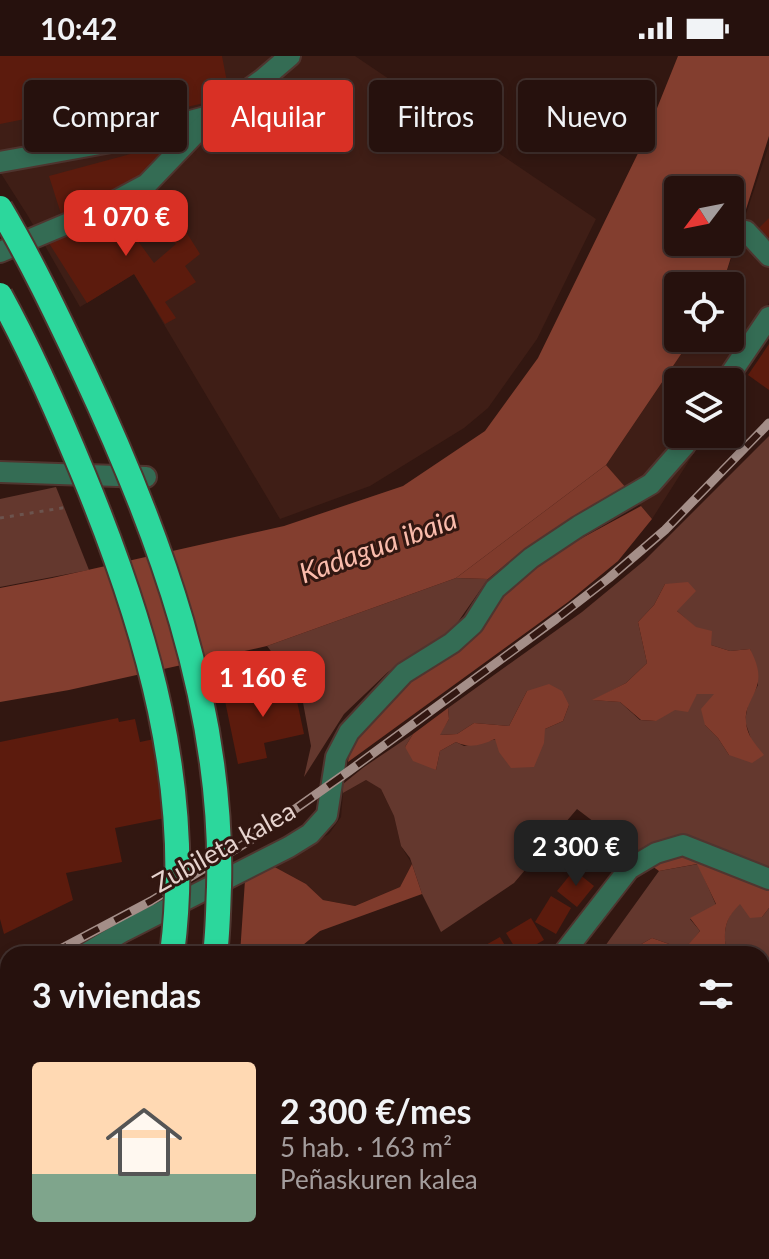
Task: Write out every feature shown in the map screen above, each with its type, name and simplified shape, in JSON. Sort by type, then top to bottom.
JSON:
[{"type":"highway","points":[[0,208],[53,306],[108,424],[182,621],[203,705],[215,779],[220,848],[216,946]]},
{"type":"highway","points":[[0,295],[64,426],[108,533],[158,693],[172,774],[177,852],[173,946]]},
{"type":"street","points":[[262,80],[290,56]]},
{"type":"street","points":[[0,162],[111,142],[203,118]]},
{"type":"street","points":[[0,252],[95,212],[147,184],[203,125]]},
{"type":"street","points":[[746,231],[769,256]]},
{"type":"street","points":[[734,368],[769,317]]},
{"type":"street","name":"Zubileta kalea","points":[[99,946],[310,834],[327,815],[336,757],[349,732],[404,673],[452,643],[473,624],[495,589],[531,558],[651,484],[682,448]]},
{"type":"street","points":[[1,470],[146,477]]},
{"type":"street","points":[[569,946],[629,869],[656,853],[683,845],[769,879]]},
{"type":"path","points":[[0,518],[68,507]]},
{"type":"shaded area","points":[[0,56],[355,56],[390,80],[369,80],[369,152],[497,152],[596,219],[537,339],[488,408],[464,428],[370,486],[280,519],[134,274],[80,307],[0,172]]},
{"type":"shaded area","points":[[769,145],[769,302],[740,368],[672,368],[683,352],[744,352],[744,272],[727,272],[732,256],[744,256],[744,220]]},
{"type":"shaded area","points":[[664,379],[664,448],[697,448],[652,519],[606,465]]},
{"type":"shaded area","points":[[769,436],[769,873],[678,836],[653,843],[636,854],[577,809],[514,883],[441,932],[422,894],[410,858],[401,846],[394,816],[381,789],[366,780],[343,793],[343,784],[413,734],[405,747],[436,770],[440,751],[456,742],[464,746],[545,729],[563,721],[569,705],[527,691],[509,726],[474,723],[457,734],[439,735],[449,719],[448,708],[582,612],[645,560]],"holes":[[[665,584],[676,610],[711,645],[730,651],[750,649],[758,685],[748,704],[745,721],[751,739],[729,755],[705,725],[715,694],[697,694],[655,721],[640,720],[620,702],[594,700],[626,683],[647,663],[638,622],[654,605]]]},
{"type":"shaded area","points":[[606,465],[627,489],[567,521],[526,548],[488,579],[456,578]]},
{"type":"shaded area","points":[[56,487],[89,570],[0,587],[0,499]]},
{"type":"shaded area","points":[[641,506],[652,519],[618,561],[568,602],[348,762],[350,746],[408,680],[490,612],[521,577],[569,545]]},
{"type":"shaded area","points":[[456,578],[488,579],[453,629],[388,672],[344,714],[304,777],[311,746],[297,670],[277,659],[267,646]]},
{"type":"shaded area","points":[[688,582],[696,591],[677,611],[696,627],[712,631],[711,645],[730,651],[750,649],[756,663],[758,681],[746,722],[750,736],[764,755],[752,763],[729,755],[705,725],[701,709],[714,694],[697,694],[688,712],[675,710],[656,721],[641,720],[620,702],[592,700],[626,683],[647,663],[638,622],[654,605],[665,584]]},
{"type":"shaded area","points":[[549,684],[562,691],[569,705],[563,721],[545,729],[544,743],[534,767],[511,768],[499,752],[495,739],[476,745],[456,742],[440,751],[436,770],[413,761],[405,747],[413,734],[448,708],[449,719],[440,735],[457,734],[474,723],[509,726],[527,691]]},
{"type":"shaded area","points":[[366,780],[381,789],[394,816],[401,846],[412,864],[400,887],[355,906],[323,900],[306,884],[271,865],[329,834],[341,817],[343,793]]},
{"type":"shaded area","points":[[682,850],[769,886],[769,908],[762,917],[750,918],[740,904],[726,927],[725,946],[638,946],[652,938],[669,944],[688,945],[700,931],[690,918],[716,904],[697,864],[659,871],[649,864]]},
{"type":"shaded area","points":[[412,864],[422,894],[320,931],[302,946],[241,946],[245,880],[271,865],[306,884],[323,900],[355,906],[400,887]]},
{"type":"shaded area","points":[[698,864],[716,905],[690,919],[700,931],[688,946],[652,938],[638,946],[605,946],[659,871]]},
{"type":"shaded area","points":[[740,903],[762,917],[769,908],[769,946],[725,946],[730,915]]},
{"type":"water","name":"Kadagua ibaia","points":[[678,56],[769,56],[769,136],[744,216],[744,176],[664,176],[664,256],[731,256],[726,272],[664,272],[664,352],[683,352],[672,368],[664,368],[664,379],[606,465],[456,578],[267,646],[69,690],[0,702],[0,588],[284,526],[403,486],[485,431],[538,358],[639,152],[655,152],[655,113]]},
{"type":"building","points":[[0,56],[222,56],[227,80],[203,80],[203,102],[200,104],[187,107],[187,80],[24,80],[24,119],[0,124]]},
{"type":"building","points":[[138,152],[166,152],[140,182],[105,199],[61,214],[49,176]]},
{"type":"building","points":[[159,197],[171,208],[200,254],[185,266],[196,282],[165,302],[176,318],[165,324],[134,274],[87,303],[47,240],[95,214],[101,222],[116,211],[154,263],[176,244],[147,206]]},
{"type":"building","points":[[769,218],[769,238],[759,228]]},
{"type":"building","points":[[769,344],[769,390],[748,375]]},
{"type":"building","points":[[293,682],[304,734],[264,743],[267,758],[238,764],[224,696]]},
{"type":"building","points":[[118,718],[119,722],[135,719],[140,742],[159,738],[175,816],[115,828],[122,862],[66,873],[73,900],[4,934],[0,919],[0,742]]},
{"type":"building","points":[[574,870],[594,886],[577,907],[557,891]]},
{"type":"building","points":[[551,896],[571,908],[556,934],[535,922]]},
{"type":"building","points":[[531,918],[544,940],[533,946],[514,946],[506,933]]},
{"type":"building","points":[[500,937],[505,946],[484,946]]},
{"type":"railway","points":[[66,946],[151,901],[257,836],[556,619],[665,530],[769,423]]}]
